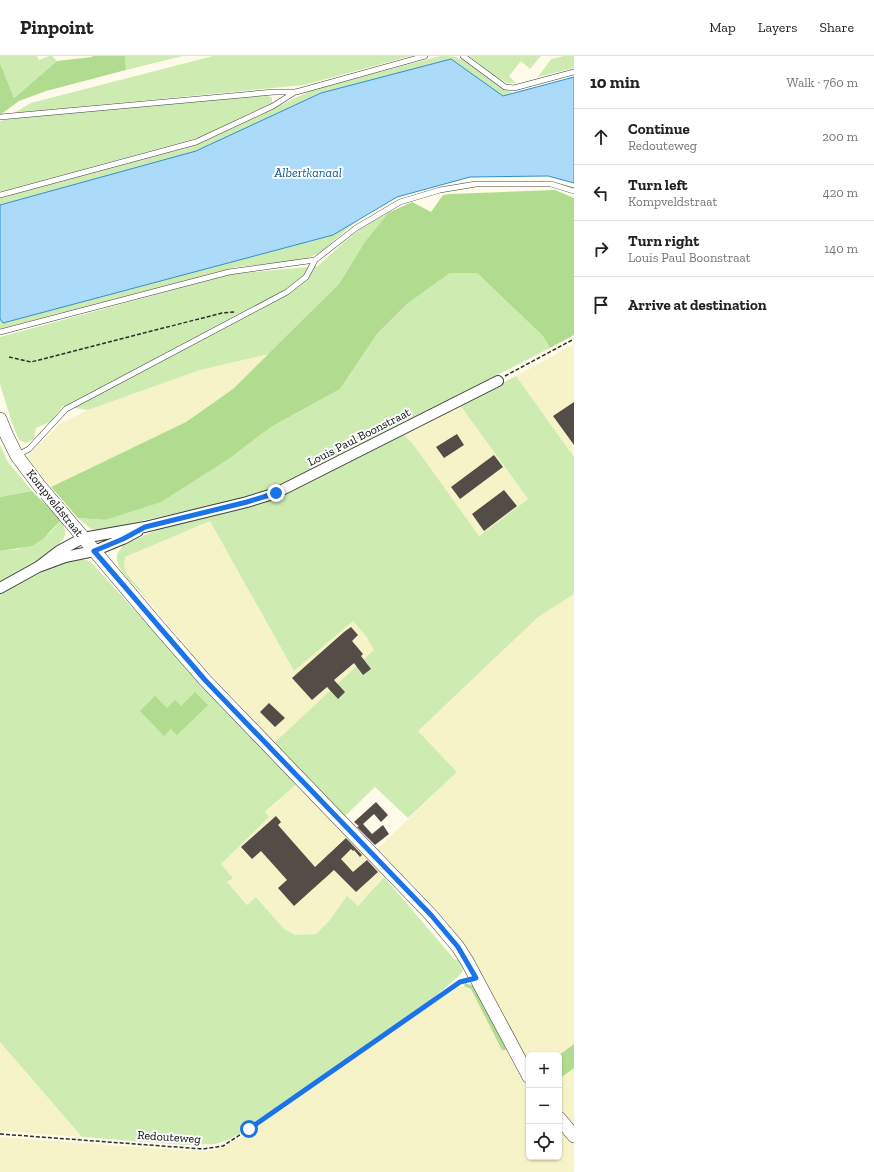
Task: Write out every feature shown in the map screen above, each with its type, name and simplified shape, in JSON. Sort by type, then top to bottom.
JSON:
[{"type":"street","name":"Louis Paul Boonstraat","points":[[38,567],[59,551],[83,538],[145,527],[247,502],[276,493],[498,380]]},
{"type":"street","name":"Kompveldstraat","points":[[0,419],[17,456],[38,484],[205,680],[431,915],[458,947],[526,1071]]},
{"type":"street","name":"Louis Paul Boonstraat","points":[[38,567],[66,557],[94,551],[123,539],[145,527]]},
{"type":"street","points":[[0,588],[38,567]]},
{"type":"street","points":[[562,1122],[574,1136]]},
{"type":"lane","points":[[0,117],[274,92],[296,92],[425,56]]},
{"type":"lane","points":[[463,56],[505,87],[514,88],[574,72]]},
{"type":"lane","points":[[0,195],[196,142],[273,106],[296,92]]},
{"type":"lane","points":[[17,456],[29,449],[66,409],[287,292],[306,277],[315,260],[356,228],[400,202],[440,190],[476,184],[551,184],[574,191]]},
{"type":"lane","points":[[0,332],[229,272],[315,260]]},
{"type":"path","points":[[9,357],[31,362],[222,313],[236,312]]},
{"type":"path","points":[[498,380],[574,339]]},
{"type":"path","name":"Redouteweg","points":[[0,1134],[203,1149],[223,1146],[270,1115],[460,982],[476,978]]},
{"type":"shaded area","points":[[574,344],[574,457],[516,376]]},
{"type":"shaded area","points":[[269,354],[233,389],[186,422],[51,487],[27,457],[59,424],[88,410],[200,370]]},
{"type":"shaded area","points":[[460,405],[528,499],[478,536],[413,444],[403,434]]},
{"type":"shaded area","points":[[210,520],[294,671],[353,620],[375,650],[274,743],[247,712],[194,657],[127,574],[124,566],[125,557]]},
{"type":"shaded area","points":[[574,594],[574,1044],[562,1053],[526,1052],[526,1061],[471,955],[441,914],[376,850],[457,772],[417,731],[538,617]]},
{"type":"shaded area","points":[[299,782],[387,873],[358,906],[347,897],[329,921],[316,934],[296,935],[284,929],[256,897],[247,905],[227,882],[233,878],[221,864],[269,817],[265,813]]},
{"type":"shaded area","points":[[464,986],[471,989],[502,1050],[507,1050],[526,1085],[526,1160],[562,1160],[562,1130],[574,1144],[574,1172],[0,1172],[0,1137],[191,1151],[208,1151],[220,1148],[239,1139],[410,1019],[459,987]]},
{"type":"shaded area","points":[[0,1042],[82,1137],[0,1131]]},
{"type":"shaded area","points":[[574,1068],[574,1130],[562,1115],[562,1077]]},
{"type":"green space","points":[[0,56],[37,56],[39,60],[52,56],[57,61],[14,98],[0,63]]},
{"type":"green space","points":[[93,56],[125,56],[126,70],[46,91],[19,101],[0,115],[0,63],[14,98],[57,61]]},
{"type":"green space","points":[[125,56],[183,56],[126,70]]},
{"type":"green space","points":[[213,56],[411,56],[304,85],[14,113],[31,103]]},
{"type":"green space","points":[[440,56],[456,57],[464,60],[498,85],[513,93],[503,96],[451,59],[321,93],[196,151],[0,205],[0,198],[197,145],[312,90]]},
{"type":"green space","points":[[469,56],[541,56],[530,69],[521,61],[509,76],[516,83],[507,83],[495,76]]},
{"type":"green space","points":[[564,56],[574,56],[574,68],[538,77],[551,59]]},
{"type":"green space","points":[[266,95],[272,98],[272,103],[201,137],[0,192],[0,121]]},
{"type":"green space","points":[[555,190],[574,198],[574,335],[550,348],[543,336],[477,273],[450,273],[407,304],[377,334],[340,389],[271,427],[230,458],[161,502],[105,520],[78,518],[51,487],[186,422],[233,389],[339,284],[364,243],[388,213],[412,202],[431,212],[443,195],[450,194]]},
{"type":"green space","points":[[388,213],[364,243],[339,284],[269,354],[200,370],[88,410],[63,406],[50,422],[36,428],[34,439],[26,443],[19,440],[0,384],[0,337],[232,274],[318,266],[364,226]]},
{"type":"green space","points":[[355,222],[321,252],[308,258],[286,262],[236,267],[0,329],[0,319],[3,323],[333,235]]},
{"type":"green space","points":[[450,273],[477,273],[543,336],[550,348],[295,478],[256,496],[99,530],[91,529],[78,518],[105,520],[230,458],[271,427],[340,389],[377,334],[407,304]]},
{"type":"green space","points":[[516,376],[574,457],[574,594],[538,617],[418,731],[457,772],[408,818],[375,787],[344,817],[274,743],[374,650],[366,636],[353,621],[294,671],[210,521],[125,557],[124,566],[127,574],[151,603],[126,577],[119,567],[117,554],[123,545],[157,530],[273,498],[312,481],[396,435],[403,434],[413,444],[479,536],[528,499],[460,405]]},
{"type":"green space","points":[[0,445],[8,462],[32,491],[0,497]]},
{"type":"green space","points":[[32,491],[61,520],[43,539],[32,546],[0,551],[0,497]]},
{"type":"green space","points":[[61,520],[65,529],[65,535],[62,541],[37,562],[0,583],[0,551],[19,549],[50,533]]},
{"type":"green space","points":[[75,558],[90,561],[186,667],[299,782],[265,812],[269,817],[221,864],[233,878],[227,882],[247,905],[256,897],[284,929],[296,935],[316,934],[329,921],[347,896],[358,906],[384,877],[455,960],[460,958],[463,971],[427,1003],[307,1086],[249,1129],[225,1141],[215,1144],[186,1145],[82,1137],[0,1042],[0,591],[21,579],[28,579],[65,561]],"holes":[[[181,706],[171,729],[164,735],[167,708]]]},
{"type":"green space","points":[[195,692],[208,705],[177,735],[171,729],[164,736],[140,711],[155,696],[167,708],[175,700],[181,706]]},
{"type":"green space","points":[[465,983],[474,986],[507,1050],[502,1050],[471,989],[464,986]]},
{"type":"green space","points":[[574,1044],[574,1068],[562,1077],[562,1053]]},
{"type":"water","name":"Albertkanaal","points":[[451,59],[503,96],[574,77],[574,183],[548,176],[470,177],[397,197],[333,235],[3,323],[0,319],[0,205],[196,151],[321,93]]},
{"type":"building","points":[[574,402],[574,445],[553,416]]},
{"type":"building","points":[[457,434],[464,445],[444,458],[436,447]]},
{"type":"building","points":[[494,455],[503,467],[460,499],[451,487]]},
{"type":"building","points":[[504,490],[517,506],[484,531],[472,514]]},
{"type":"building","points":[[351,627],[358,635],[352,641],[363,654],[361,656],[371,669],[363,675],[354,663],[334,680],[345,692],[338,699],[327,687],[312,700],[292,678]]},
{"type":"building","points":[[269,703],[285,718],[275,727],[260,712]]},
{"type":"building","points":[[376,802],[388,815],[381,822],[374,814],[363,824],[372,834],[383,825],[389,834],[375,845],[354,822]]},
{"type":"building","points":[[276,816],[281,822],[278,825],[315,867],[346,838],[362,855],[360,857],[354,850],[353,851],[351,849],[341,859],[353,872],[367,860],[378,872],[356,892],[334,870],[294,906],[278,888],[287,880],[261,851],[252,859],[241,847]]},
{"type":"route","points":[[249,1129],[460,982],[476,978],[458,947],[431,915],[373,852],[205,680],[94,551],[123,539],[145,527],[247,502],[276,493]]}]
